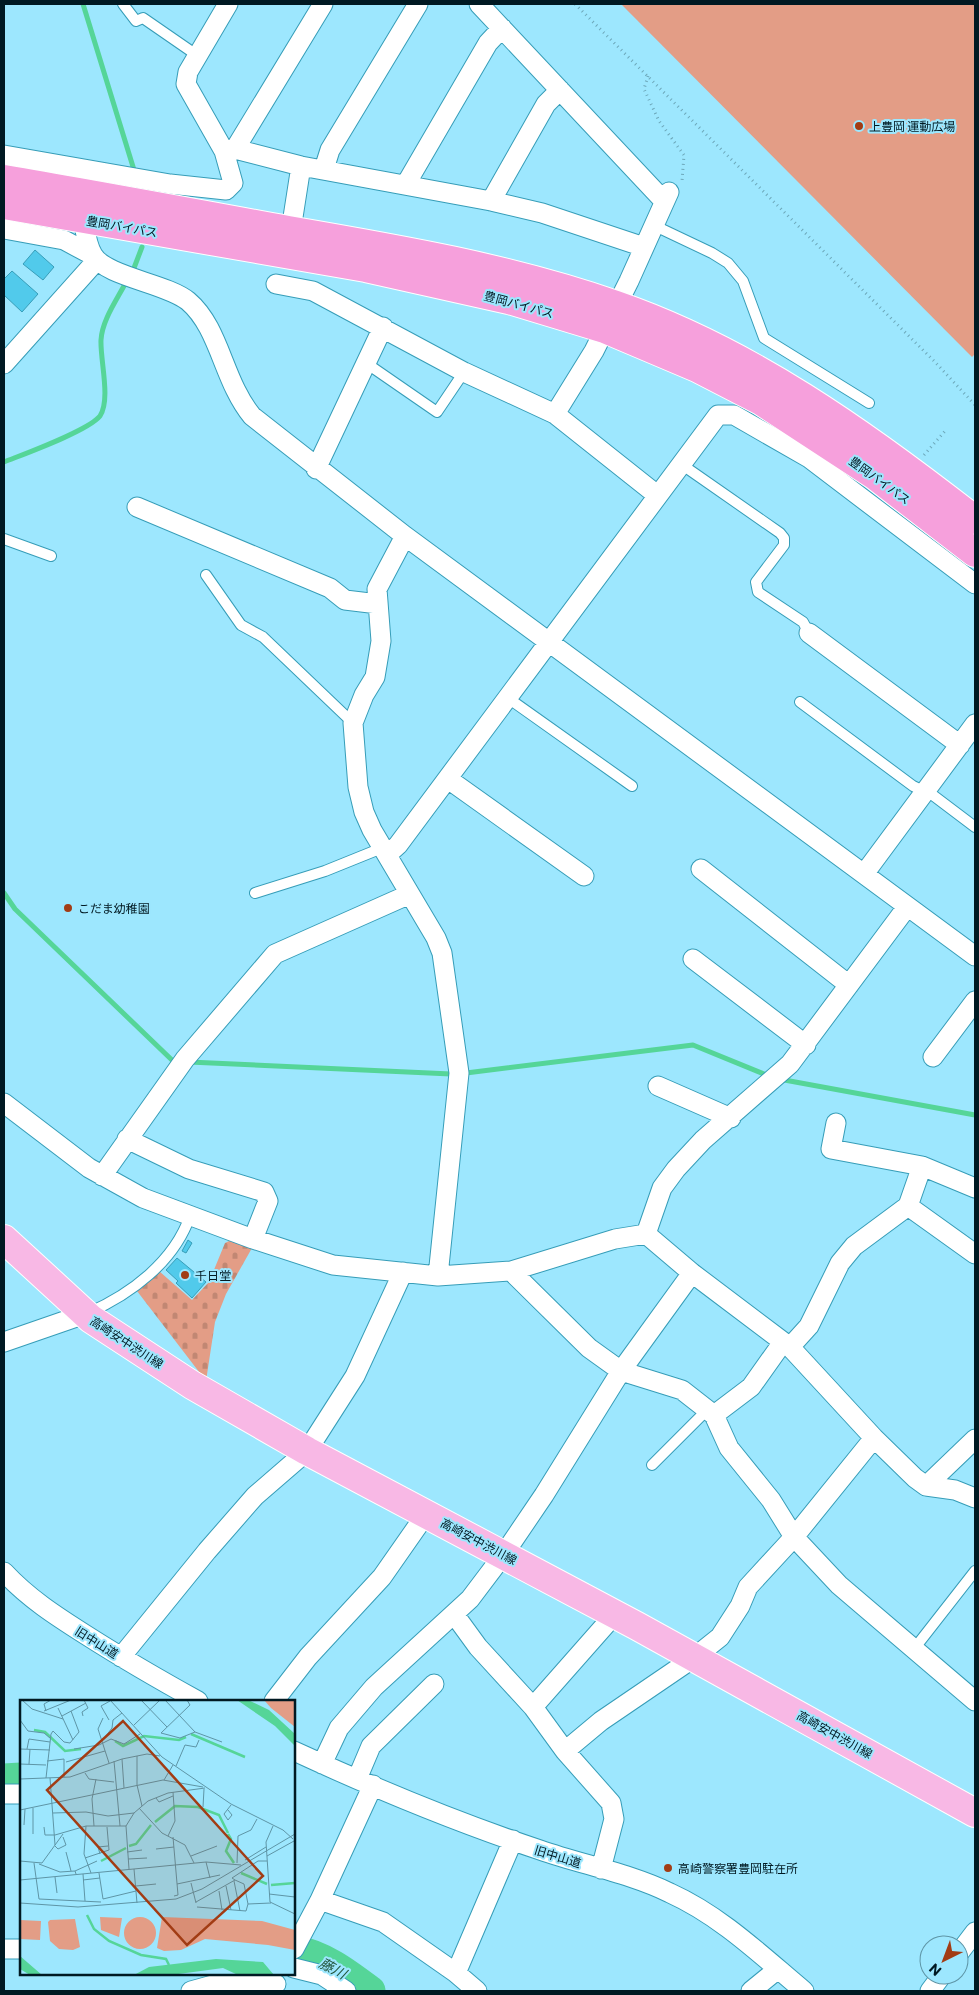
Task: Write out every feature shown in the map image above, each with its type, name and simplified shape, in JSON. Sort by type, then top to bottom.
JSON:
[{"type":"highway","name":"豊岡バイパス","points":[[4,178],[370,244],[518,275],[617,305],[716,349],[813,402],[866,437],[975,520]]},
{"type":"highway","name":"豊岡バイパス","points":[[4,205],[366,268],[508,300],[605,329],[696,368],[761,401],[874,474],[975,553]]},
{"type":"main road","name":"高崎安中渋川線","points":[[4,1239],[85,1314],[192,1385],[307,1451],[615,1614],[975,1813]]},
{"type":"street","points":[[4,155],[170,184],[226,190],[233,183],[230,150],[186,84],[188,72],[228,4]]},
{"type":"street","points":[[230,150],[323,4]]},
{"type":"street","points":[[324,169],[330,150],[418,4]]},
{"type":"street","points":[[479,4],[560,90],[667,196],[605,329],[590,358],[555,414]]},
{"type":"street","points":[[406,184],[488,43],[502,28]]},
{"type":"street","points":[[491,201],[546,104],[560,90]]},
{"type":"street","points":[[230,150],[301,166],[491,201],[542,213],[644,247]]},
{"type":"street","points":[[291,230],[301,166]]},
{"type":"street","points":[[83,219],[94,257]]},
{"type":"street","points":[[4,229],[64,240],[119,273],[172,291],[200,311],[240,402],[252,416],[316,469],[405,536],[975,956]]},
{"type":"street","points":[[4,364],[94,257]]},
{"type":"street","points":[[276,284],[313,291],[464,372],[555,414],[658,495]]},
{"type":"street","points":[[316,469],[382,327]]},
{"type":"street","points":[[385,851],[398,845],[718,415],[734,415],[809,458],[975,584]]},
{"type":"street","points":[[137,507],[330,588],[345,600],[378,604]]},
{"type":"street","points":[[405,536],[377,588],[382,641],[375,677],[364,695],[353,723],[358,787],[364,812],[436,938],[442,953],[459,1073],[438,1276]]},
{"type":"street","points":[[809,633],[960,745]]},
{"type":"street","points":[[864,874],[924,790],[975,724]]},
{"type":"street","points":[[448,779],[584,876]]},
{"type":"street","points":[[701,869],[849,985]]},
{"type":"street","points":[[102,1176],[185,1059],[275,954],[410,894]]},
{"type":"street","points":[[646,1234],[662,1188],[690,1153],[781,1074],[806,1045],[907,907]]},
{"type":"street","points":[[693,959],[806,1045]]},
{"type":"street","points":[[933,1057],[975,1001]]},
{"type":"street","points":[[658,1086],[731,1118]]},
{"type":"street","points":[[4,1103],[102,1176],[143,1198],[253,1239],[333,1265],[438,1276],[512,1271],[615,1239],[646,1234],[692,1273],[786,1345],[874,1438],[915,1478],[926,1486],[955,1490],[975,1498]]},
{"type":"street","points":[[836,1123],[831,1150],[922,1166],[975,1188]]},
{"type":"street","points":[[127,1140],[190,1169],[264,1192],[268,1201],[253,1239]]},
{"type":"street","points":[[711,1413],[752,1387],[786,1345],[809,1326],[840,1263],[868,1234],[908,1206],[922,1166]]},
{"type":"street","points":[[908,1206],[975,1254]]},
{"type":"street","points":[[512,1271],[589,1348],[620,1371],[682,1390],[711,1413],[729,1448],[771,1500],[794,1538],[839,1585],[975,1701]]},
{"type":"street","points":[[121,1657],[207,1551],[249,1503],[307,1451],[355,1376],[403,1272]]},
{"type":"street","points":[[322,1764],[340,1728],[374,1687],[470,1599],[504,1554],[544,1495],[620,1371],[692,1273]]},
{"type":"street","points":[[4,1342],[85,1314]]},
{"type":"street","points":[[565,1751],[601,1721],[720,1637],[740,1606],[748,1587],[794,1538],[874,1438]]},
{"type":"street","points":[[926,1486],[975,1440]]},
{"type":"street","points":[[275,1700],[308,1657],[382,1577],[426,1514]]},
{"type":"street","name":"旧中山道","points":[[4,1572],[21,1590],[42,1606],[121,1657],[196,1700]]},
{"type":"street","points":[[454,1614],[478,1647],[533,1708],[565,1751],[611,1803],[614,1818],[601,1868]]},
{"type":"street","points":[[533,1708],[615,1614]]},
{"type":"street","points":[[297,1943],[320,1900],[365,1782],[371,1746],[434,1684]]},
{"type":"street","name":"旧中山道","points":[[295,1751],[464,1823],[671,1893],[737,1934],[804,1991]]},
{"type":"street","points":[[4,1794],[20,1794]]},
{"type":"street","points":[[456,1973],[513,1840]]},
{"type":"street","points":[[320,1900],[383,1922],[456,1973],[477,1991]]},
{"type":"street","points":[[4,1949],[20,1949]]},
{"type":"street","points":[[295,1968],[322,1975],[346,1991]]},
{"type":"street","points":[[751,1991],[778,1969]]},
{"type":"street","points":[[192,1991],[220,1983],[277,1983]]},
{"type":"lane","points":[[123,4],[136,21],[143,18],[198,56]]},
{"type":"lane","points":[[653,226],[712,252],[728,263],[742,281],[764,338],[869,403]]},
{"type":"lane","points":[[366,363],[438,412],[464,372]]},
{"type":"lane","points":[[681,464],[780,533],[784,538],[784,544],[756,582],[758,592],[803,622],[809,633]]},
{"type":"lane","points":[[4,539],[51,556]]},
{"type":"lane","points":[[206,575],[241,625],[263,637],[353,723]]},
{"type":"lane","points":[[508,698],[632,786]]},
{"type":"lane","points":[[800,702],[913,786],[924,790],[975,827]]},
{"type":"lane","points":[[255,893],[385,851]]},
{"type":"lane","points":[[85,1314],[122,1295],[144,1279],[174,1248],[185,1231],[190,1216]]},
{"type":"lane","points":[[652,1464],[711,1413]]},
{"type":"lane","points":[[914,1649],[975,1571]]},
{"type":"path","points":[[576,4],[936,363],[975,405]]},
{"type":"path","points":[[648,76],[644,89],[658,122],[684,155],[682,184],[667,196]]},
{"type":"path","points":[[920,459],[945,432]]},
{"type":"green space","name":"上豊岡 運動広場","points":[[621,4],[975,4],[975,354],[972,357]]},
{"type":"green space","points":[[231,1240],[252,1248],[226,1294],[215,1322],[206,1381],[137,1291],[159,1271],[192,1300],[209,1282],[225,1243]]},
{"type":"building","points":[[35,250],[54,267],[43,280],[23,264]]},
{"type":"building","points":[[12,271],[38,294],[22,312],[4,295],[4,279]]},
{"type":"building","points":[[188,1240],[192,1243],[186,1253],[182,1251]]},
{"type":"building","name":"千日堂","points":[[177,1258],[206,1282],[192,1298],[176,1283],[178,1281],[166,1270]]},
{"type":"waterway","points":[[83,4],[134,170]]},
{"type":"waterway","points":[[134,268],[142,247]]},
{"type":"waterway","points":[[4,462],[70,435],[100,416],[105,400],[101,348],[102,333],[110,311],[125,284]]},
{"type":"waterway","points":[[4,893],[15,909],[174,1062],[178,1062]]},
{"type":"waterway","points":[[466,1073],[693,1045],[769,1076]]},
{"type":"waterway","points":[[189,1062],[451,1074]]},
{"type":"waterway","points":[[779,1079],[975,1115]]},
{"type":"waterway","name":"藤川","points":[[4,1779],[20,1778]]},
{"type":"waterway","name":"藤川","points":[[295,1950],[325,1961],[370,1991]]},
{"type":"place","name":"上豊岡 運動広場","points":[[859,126]]},
{"type":"place","name":"こだま幼稚園","points":[[68,908]]},
{"type":"place","name":"千日堂","points":[[185,1275]]},
{"type":"place","name":"高崎警察署豊岡駐在所","points":[[668,1868]]}]
